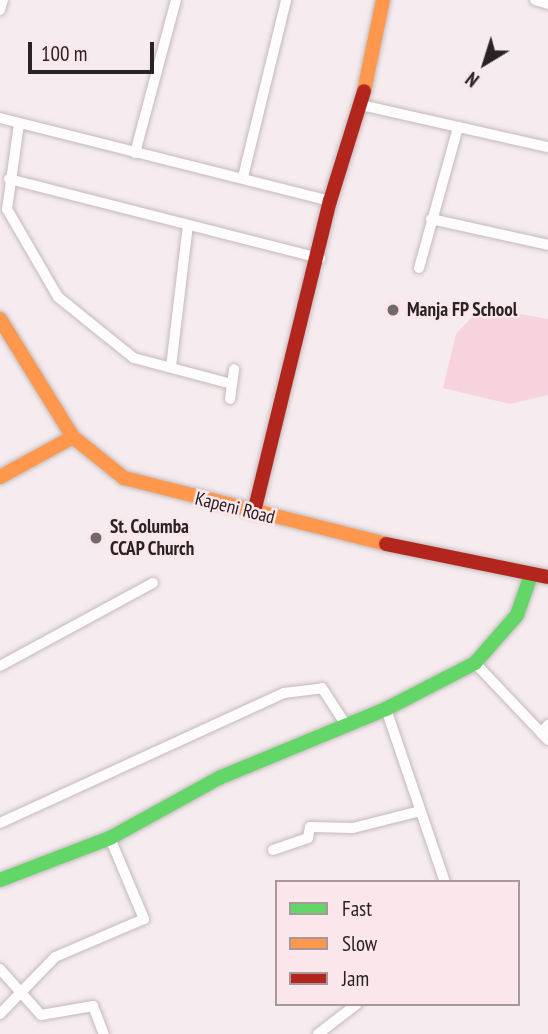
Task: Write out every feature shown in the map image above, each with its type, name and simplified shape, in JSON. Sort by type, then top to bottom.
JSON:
[{"type":"street","points":[[0,10],[3,0]]},
{"type":"street","points":[[135,153],[176,0]]},
{"type":"street","points":[[243,177],[285,0]]},
{"type":"street","points":[[254,513],[320,258],[330,201],[361,105],[383,0]]},
{"type":"street","points":[[535,0],[548,4]]},
{"type":"street","points":[[361,105],[548,147]]},
{"type":"street","points":[[0,118],[330,201]]},
{"type":"street","points":[[19,124],[9,179],[12,220],[58,297],[123,352],[232,384]]},
{"type":"street","points":[[419,268],[430,219],[458,127]]},
{"type":"street","points":[[9,179],[320,258]]},
{"type":"street","points":[[430,219],[548,245]]},
{"type":"street","points":[[171,367],[188,225]]},
{"type":"street","name":"Kapeni Road","points":[[0,319],[73,437],[124,478],[254,513],[548,577]]},
{"type":"street","points":[[230,399],[234,369]]},
{"type":"street","points":[[0,477],[73,437]]},
{"type":"street","points":[[0,880],[110,838],[220,777],[387,709],[475,663],[517,615],[531,575]]},
{"type":"street","points":[[0,666],[153,583]]},
{"type":"street","points":[[475,663],[544,737],[548,725]]},
{"type":"street","points":[[0,824],[284,693],[322,688],[346,725]]},
{"type":"street","points":[[387,709],[444,880]]},
{"type":"street","points":[[273,850],[308,838],[310,827],[353,828],[420,811]]},
{"type":"street","points":[[0,1014],[55,957],[144,919],[110,838]]},
{"type":"street","points":[[0,969],[24,989],[41,1016],[93,1006],[104,1034]]},
{"type":"street","points":[[318,1034],[354,1006]]},
{"type":"shaded area","points":[[481,307],[548,319],[548,395],[510,404],[443,388],[456,334]]},
{"type":"traffic: fast","points":[[0,880],[110,838],[221,777],[386,709],[475,663],[517,615],[531,575]]},
{"type":"traffic: slow","points":[[364,91],[383,0]]},
{"type":"traffic: slow","points":[[0,319],[73,437],[124,478],[386,544]]},
{"type":"traffic: slow","points":[[0,477],[73,437]]},
{"type":"traffic: jam","points":[[254,512],[330,201],[364,91]]},
{"type":"traffic: jam","points":[[386,544],[548,577]]},
{"type":"place","name":"Manja FP School","points":[[393,310]]},
{"type":"place","name":"St. Columba CCAP Church","points":[[96,538]]}]
